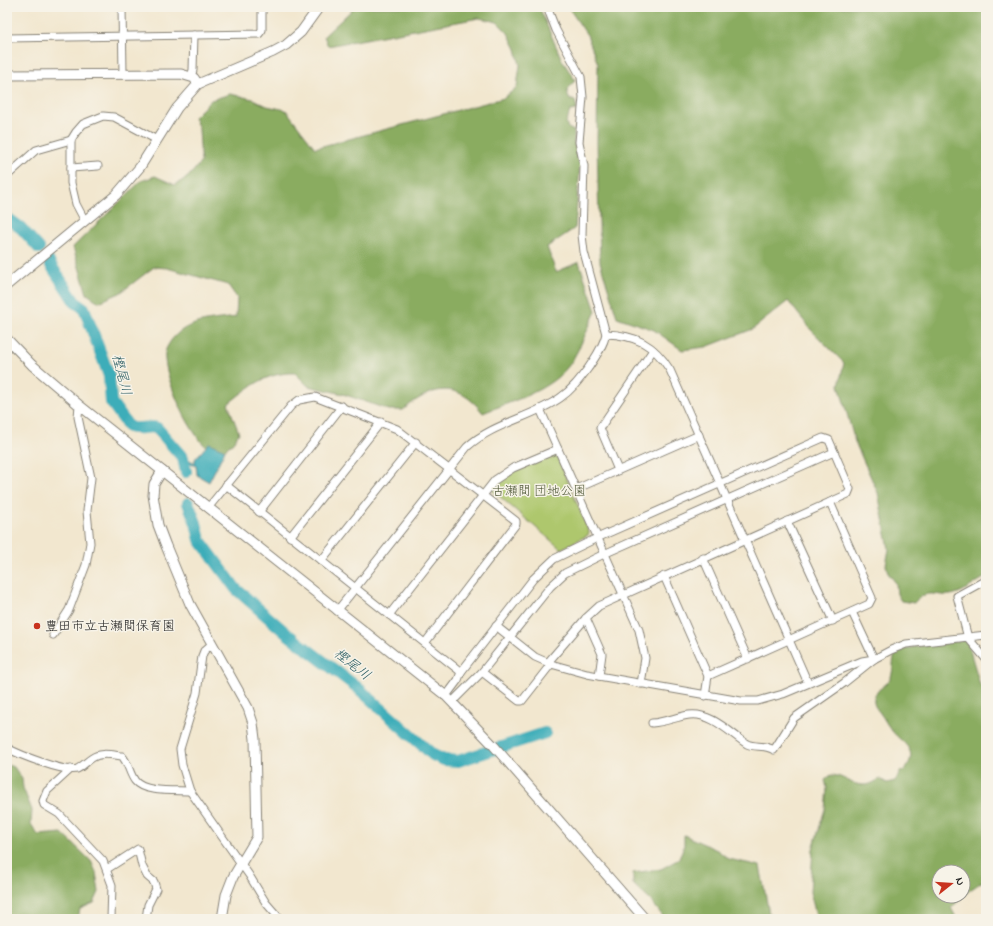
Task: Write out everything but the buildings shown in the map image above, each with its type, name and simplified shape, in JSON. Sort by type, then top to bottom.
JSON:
[{"type":"street","points":[[122,7],[123,74]]},
{"type":"street","points":[[7,38],[259,34],[262,30],[262,7]]},
{"type":"street","points":[[7,285],[116,195],[132,178],[184,98],[198,84],[286,45],[301,32],[319,7]]},
{"type":"street","points":[[337,610],[464,450],[476,439],[491,430],[540,409],[561,397],[580,379],[602,347],[606,334],[584,252],[582,235],[584,166],[579,142],[583,97],[581,77],[556,30],[547,7]]},
{"type":"street","points":[[191,76],[193,70],[194,35]]},
{"type":"street","points":[[7,75],[181,74],[191,76],[198,84]]},
{"type":"street","points":[[85,221],[76,204],[71,183],[71,140],[83,124],[103,116],[114,117],[157,140]]},
{"type":"street","points":[[7,176],[36,150],[71,140]]},
{"type":"street","points":[[71,168],[98,166]]},
{"type":"street","points":[[606,334],[630,336],[647,344],[670,370],[808,682]]},
{"type":"street","points":[[7,339],[32,365],[79,405],[449,699],[472,722],[645,919]]},
{"type":"street","points":[[618,470],[600,429],[653,350]]},
{"type":"street","points":[[208,508],[290,406],[296,402],[315,397],[342,406],[403,432],[516,521],[516,526],[425,643]]},
{"type":"street","points":[[53,635],[69,610],[84,570],[90,543],[87,511],[91,478],[78,418],[79,405]]},
{"type":"street","points":[[259,512],[342,406]]},
{"type":"street","points":[[540,409],[639,630],[645,650],[645,665],[641,684]]},
{"type":"street","points":[[290,537],[380,422]]},
{"type":"street","points":[[576,489],[699,435]]},
{"type":"street","points":[[449,699],[461,672],[496,626],[533,579],[548,564],[560,555],[823,438],[829,440],[851,491],[848,494],[622,594],[599,606],[586,618],[550,660],[551,664],[522,701],[518,701],[482,672]]},
{"type":"street","points":[[321,561],[416,442]]},
{"type":"street","points":[[389,615],[483,494],[504,473],[558,448]]},
{"type":"street","points":[[449,699],[482,672],[558,578],[571,569],[834,452]]},
{"type":"street","points":[[162,471],[156,479],[153,490],[158,525],[184,593],[248,708],[253,723],[258,837],[240,865],[228,891],[222,919]]},
{"type":"street","points":[[226,485],[461,672]]},
{"type":"street","points":[[708,676],[869,604],[872,598],[830,502]]},
{"type":"street","points":[[787,521],[833,621]]},
{"type":"street","points":[[703,558],[748,659]]},
{"type":"street","points":[[664,576],[708,676],[705,696]]},
{"type":"street","points":[[986,580],[957,596],[968,638],[986,659]]},
{"type":"street","points":[[852,612],[874,659]]},
{"type":"street","points":[[586,618],[602,654],[599,676]]},
{"type":"street","points":[[496,626],[509,638],[535,657],[551,664],[599,676],[705,696],[741,701],[758,701],[783,694],[808,682],[862,661],[874,659]]},
{"type":"street","points":[[652,723],[666,722],[690,715],[710,719],[749,745],[768,746],[774,750],[794,718],[844,683],[874,659],[901,646],[986,635]]},
{"type":"street","points":[[212,644],[204,651],[202,656],[197,693],[180,749],[182,765],[190,791],[240,865],[249,875],[266,903],[280,919]]},
{"type":"street","points":[[7,748],[43,763],[71,769],[76,769],[96,755],[122,756],[127,762],[136,782],[142,787],[160,790],[190,791]]},
{"type":"street","points":[[71,769],[47,791],[43,801],[44,804],[59,814],[98,855],[107,869],[112,885],[111,919]]},
{"type":"street","points":[[107,869],[138,848],[142,866],[154,882],[156,889],[148,905],[146,919]]},
{"type":"green space","points":[[355,7],[539,7],[562,60],[575,80],[567,91],[569,99],[575,100],[577,110],[570,111],[566,123],[568,128],[574,131],[574,143],[580,166],[575,228],[547,247],[556,272],[579,262],[596,311],[572,361],[555,380],[519,399],[483,413],[464,395],[454,391],[444,390],[434,392],[424,396],[403,410],[389,410],[343,394],[308,386],[295,373],[285,373],[267,378],[251,386],[228,404],[239,433],[235,440],[226,449],[214,451],[206,447],[197,437],[181,408],[174,392],[165,363],[165,351],[174,336],[189,326],[212,320],[236,317],[237,298],[228,285],[167,268],[154,267],[120,293],[99,302],[87,294],[73,247],[141,181],[155,176],[175,185],[188,177],[201,162],[199,129],[194,117],[211,100],[230,94],[253,99],[267,106],[286,110],[315,148],[504,98],[517,87],[520,65],[516,49],[508,33],[497,22],[479,18],[328,46],[324,36]]},
{"type":"green space","points":[[568,7],[986,7],[986,577],[963,591],[955,594],[924,595],[914,603],[901,601],[897,594],[896,583],[888,573],[886,565],[889,549],[878,493],[855,442],[839,385],[844,363],[812,331],[788,301],[753,329],[706,347],[682,350],[654,330],[617,317],[600,262],[597,142],[598,64],[587,35]]},
{"type":"green space","name":"古瀬間 団地公園","points":[[553,453],[556,454],[589,532],[588,535],[561,549],[492,490],[505,477],[520,467]]},
{"type":"green space","points":[[967,640],[980,685],[986,690],[986,879],[971,889],[971,864],[931,864],[931,904],[955,904],[951,908],[957,919],[817,919],[810,892],[813,849],[825,809],[827,788],[825,780],[831,775],[835,775],[860,785],[869,784],[880,779],[887,783],[895,781],[901,771],[904,771],[909,764],[911,758],[908,748],[892,731],[874,703],[876,693],[891,678],[896,652],[913,647]]},
{"type":"green space","points":[[7,765],[14,767],[22,779],[23,788],[32,810],[31,824],[38,835],[62,833],[91,861],[96,872],[99,892],[94,903],[80,909],[78,919],[7,919]]},
{"type":"green space","points":[[684,835],[717,850],[729,859],[760,866],[770,919],[665,919],[651,901],[633,884],[633,873],[661,869],[679,859],[684,845]]},
{"type":"water","points":[[209,443],[225,450],[209,482],[197,475],[196,466],[185,460],[186,458],[195,463],[195,459]]},
{"type":"waterway","name":"樫尾川","points":[[7,218],[21,228],[39,248]]},
{"type":"waterway","name":"樫尾川","points":[[47,259],[75,302],[84,308],[109,376],[111,402],[129,427],[157,428],[183,458],[186,472]]},
{"type":"waterway","name":"樫尾川","points":[[188,503],[196,523],[200,540],[236,589],[286,633],[358,688],[433,755],[444,760],[458,761],[545,733]]},
{"type":"place","name":"豊田市立古瀬間保育園","points":[[37,626]]}]
